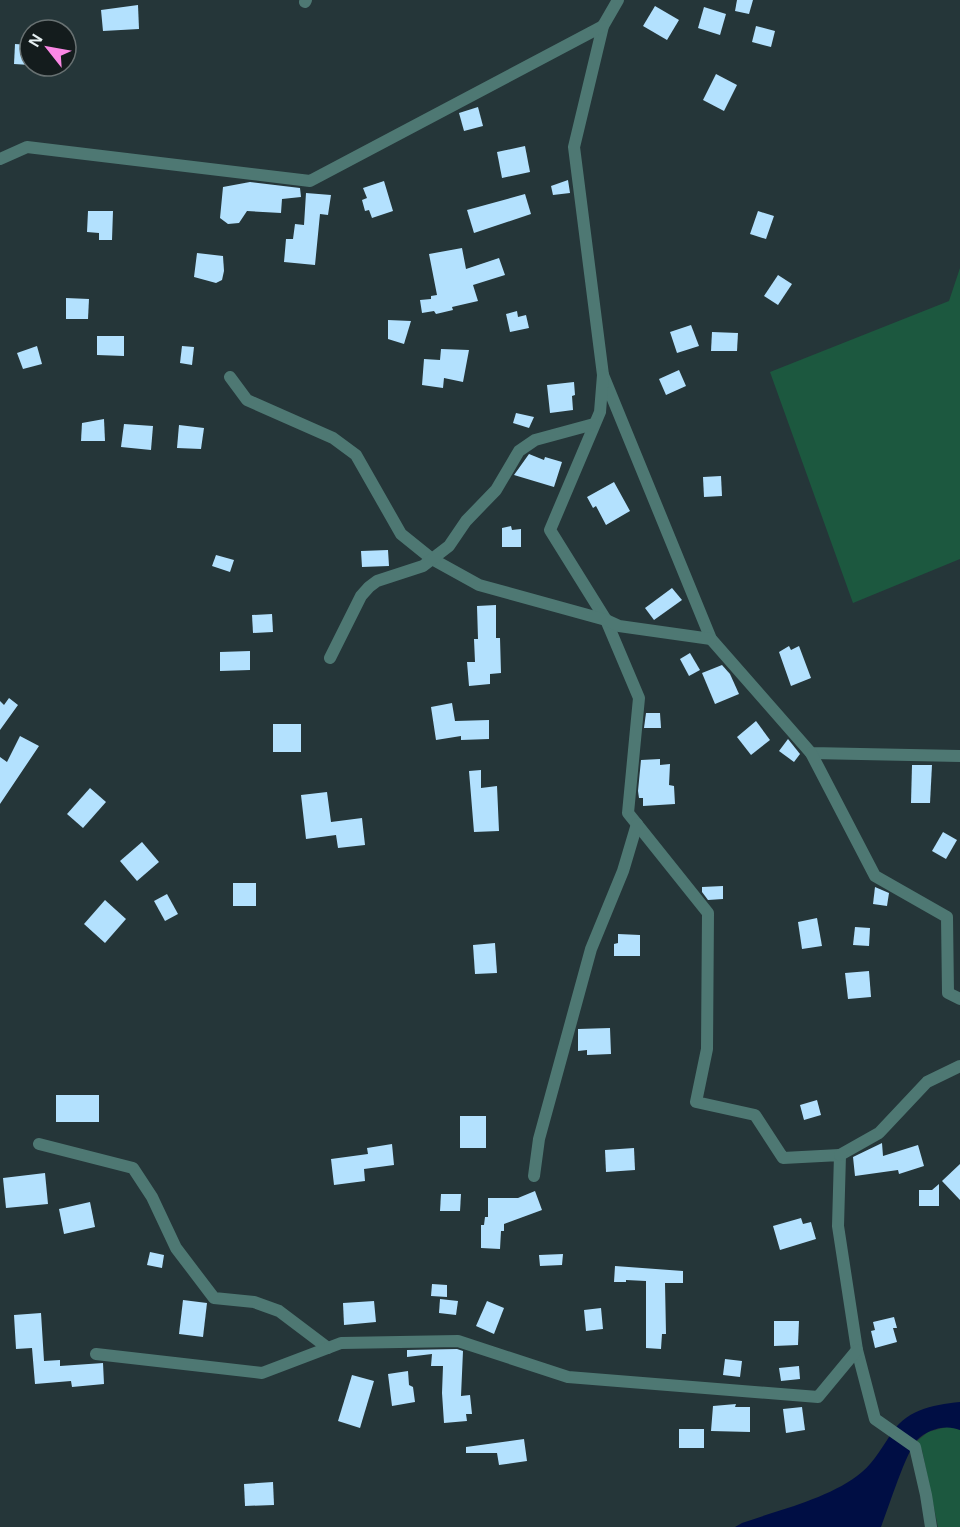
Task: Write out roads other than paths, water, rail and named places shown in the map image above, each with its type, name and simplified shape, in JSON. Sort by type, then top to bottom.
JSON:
[{"type":"street","points":[[618,0],[603,26],[574,147],[603,375],[600,412],[550,530],[606,620],[639,698],[628,813],[708,913],[707,1048],[696,1102],[755,1115],[783,1158],[840,1155],[879,1133],[927,1082],[960,1066]]},
{"type":"street","points":[[0,159],[27,147],[310,181],[603,26]]},
{"type":"street","points":[[603,375],[711,639],[811,753],[875,876],[947,917],[948,993],[960,999]]},
{"type":"street","points":[[230,377],[247,400],[333,438],[356,455],[400,534],[432,559],[478,585],[606,620],[619,626],[711,639]]},
{"type":"street","points":[[330,658],[361,596],[369,586],[377,581],[423,566],[449,546],[466,521],[496,490],[519,451],[535,440],[594,424]]},
{"type":"street","points":[[811,753],[960,756]]},
{"type":"street","points":[[534,1176],[539,1140],[591,949],[623,871],[637,824]]},
{"type":"street","points":[[39,1144],[133,1168],[152,1197],[176,1248],[214,1298],[254,1302],[279,1311],[328,1348]]},
{"type":"street","points":[[840,1155],[838,1226],[857,1350],[875,1419],[915,1447],[931,1527]]},
{"type":"street","points":[[96,1354],[262,1373],[341,1343],[458,1341],[568,1377],[818,1397],[857,1350]]}]
